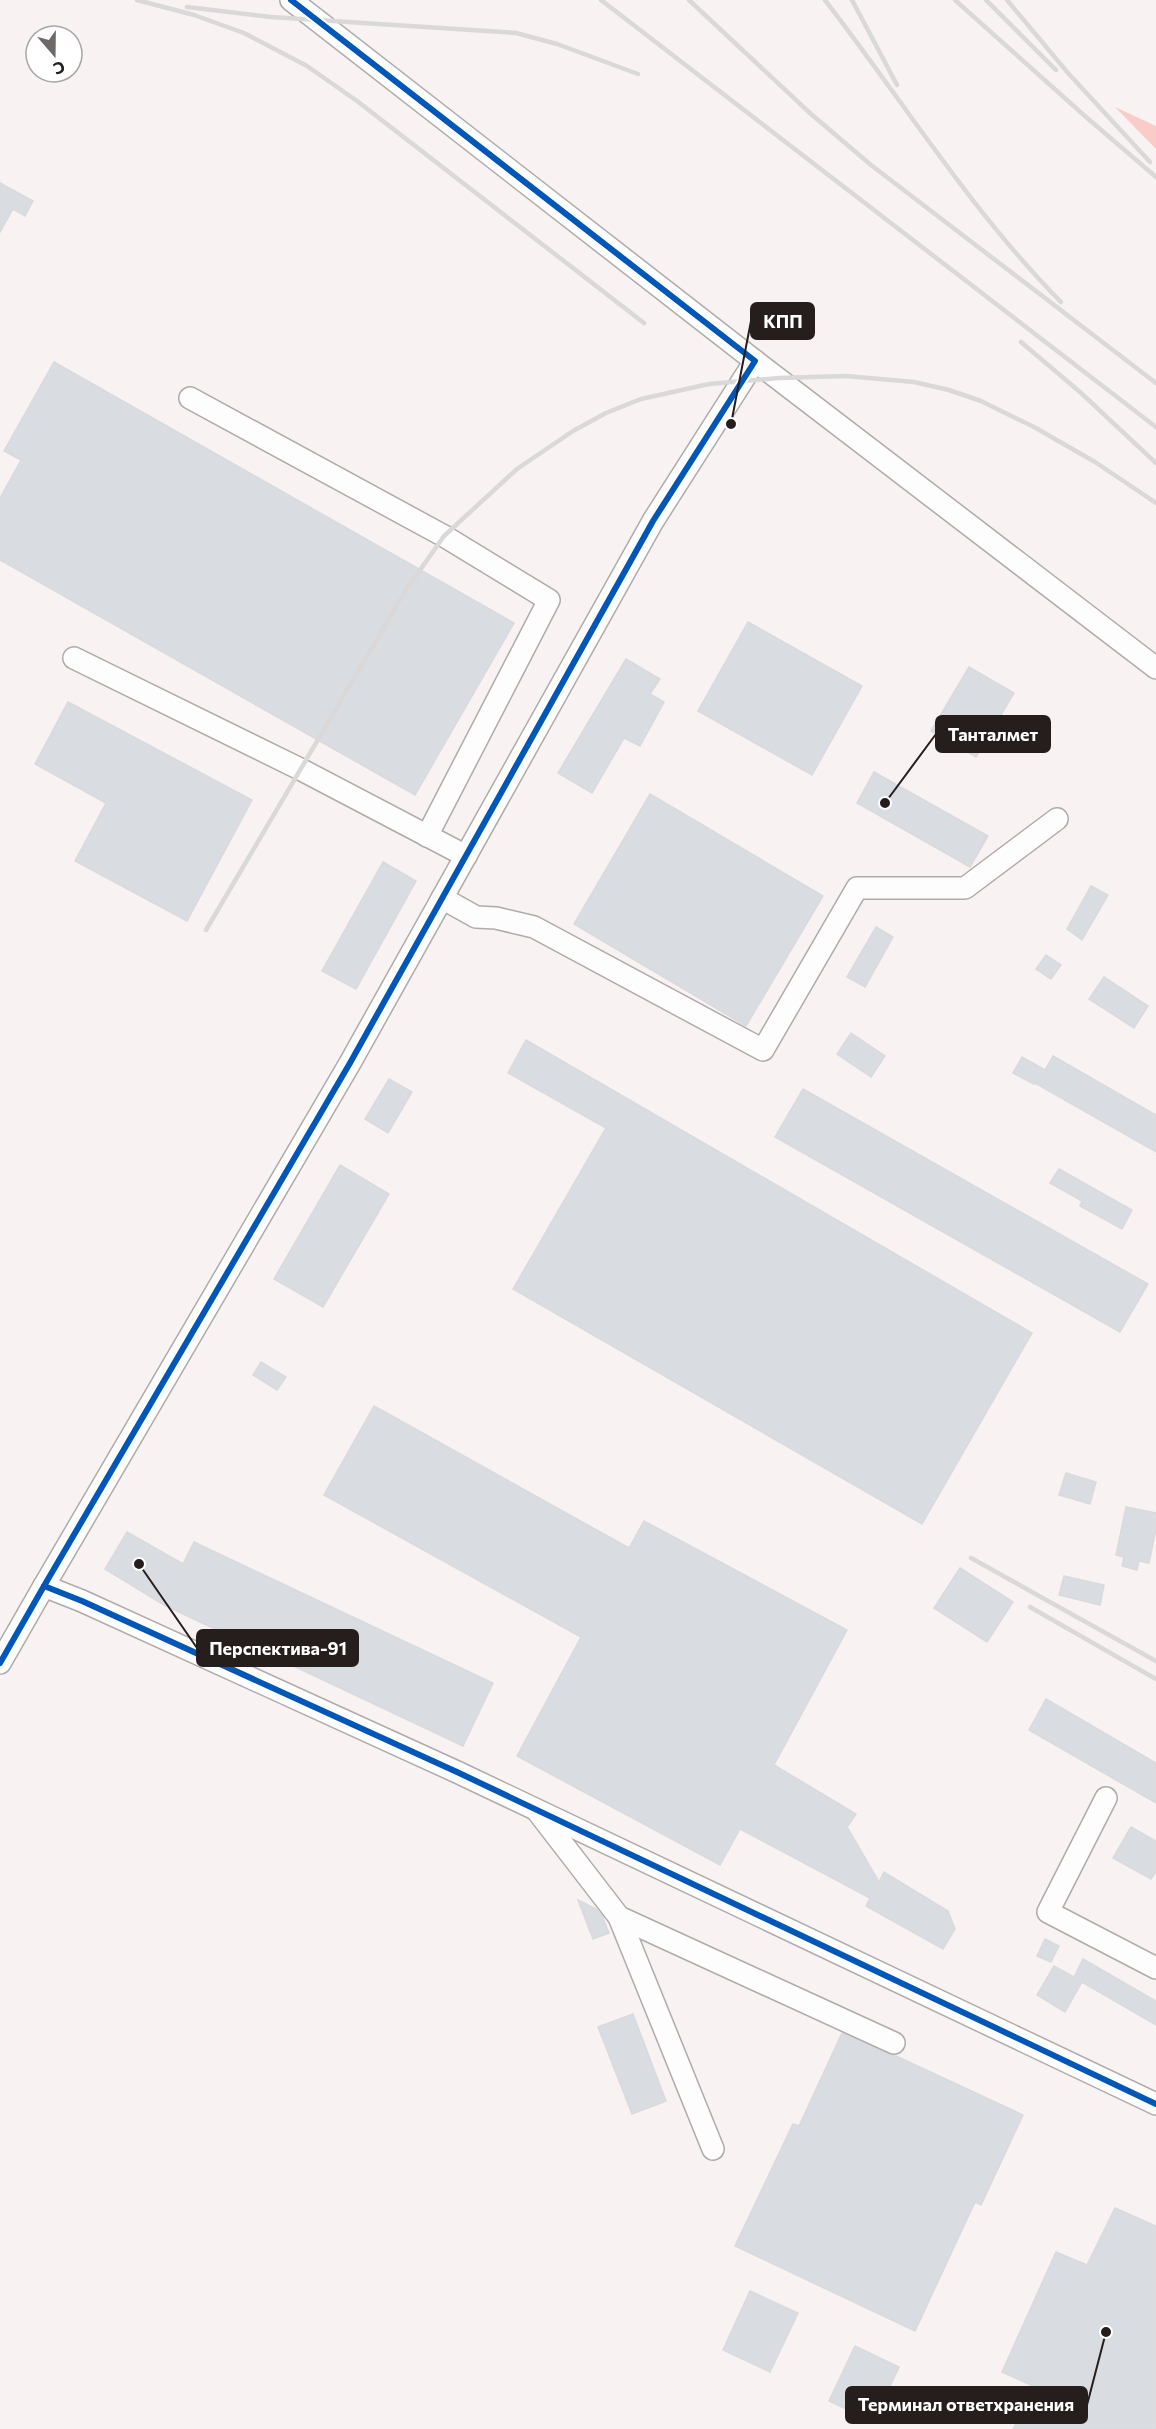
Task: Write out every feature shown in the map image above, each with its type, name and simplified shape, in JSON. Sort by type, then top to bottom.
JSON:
[{"type":"street","points":[[291,0],[320,20],[755,361],[1156,668]]},
{"type":"street","points":[[0,1663],[350,1063],[653,520],[755,361]]},
{"type":"street","points":[[190,398],[444,536],[549,600],[427,837]]},
{"type":"street","points":[[74,657],[300,769],[466,856]]},
{"type":"street","points":[[442,898],[476,917],[496,918],[534,927],[763,1050],[857,888],[965,888],[1057,819]]},
{"type":"street","points":[[44,1586],[82,1601],[536,1809],[1156,2103]]},
{"type":"street","points":[[1106,1798],[1048,1912],[1156,1968]]},
{"type":"street","points":[[536,1809],[620,1917],[713,2150]]},
{"type":"street","points":[[620,1917],[894,2043]]},
{"type":"shaded area","points":[[1115,107],[1156,126],[1156,149]]},
{"type":"building","points":[[0,183],[33,201],[25,216],[13,209],[0,232]]},
{"type":"building","points":[[54,362],[514,623],[415,795],[0,560],[0,498],[21,460],[4,451]]},
{"type":"building","points":[[748,622],[862,686],[812,775],[698,711]]},
{"type":"building","points":[[626,659],[660,679],[650,694],[664,702],[640,746],[624,738],[592,793],[558,773]]},
{"type":"building","points":[[969,667],[1014,693],[976,757],[931,731]]},
{"type":"building","points":[[68,702],[252,800],[187,921],[75,861],[106,803],[35,764]]},
{"type":"building","points":[[874,772],[988,836],[970,867],[857,803]]},
{"type":"building","points":[[650,794],[823,896],[746,1026],[574,924]]},
{"type":"building","points":[[383,862],[416,881],[356,989],[322,971]]},
{"type":"building","points":[[1091,886],[1108,895],[1082,940],[1067,929]]},
{"type":"building","points":[[876,927],[893,937],[865,987],[847,977]]},
{"type":"building","points":[[1046,955],[1061,965],[1051,979],[1036,969]]},
{"type":"building","points":[[1104,977],[1148,1006],[1134,1028],[1089,999]]},
{"type":"building","points":[[851,1033],[885,1056],[871,1077],[837,1054]]},
{"type":"building","points":[[526,1040],[1032,1333],[922,1524],[513,1289],[606,1128],[508,1073]]},
{"type":"building","points":[[1053,1056],[1156,1115],[1156,1152],[1035,1083],[1013,1073],[1022,1057],[1045,1070]]},
{"type":"building","points":[[389,1079],[412,1092],[388,1133],[365,1119]]},
{"type":"building","points":[[803,1089],[1148,1284],[1120,1332],[775,1137]]},
{"type":"building","points":[[340,1165],[389,1194],[323,1307],[274,1279]]},
{"type":"building","points":[[1059,1169],[1132,1210],[1122,1229],[1080,1206],[1082,1201],[1050,1183]]},
{"type":"building","points":[[261,1362],[286,1377],[277,1390],[253,1375]]},
{"type":"building","points":[[374,1406],[629,1548],[644,1521],[847,1630],[774,1765],[856,1814],[847,1827],[879,1882],[884,1872],[948,1911],[955,1929],[943,1949],[866,1906],[870,1898],[740,1829],[720,1865],[517,1756],[581,1637],[324,1495]]},
{"type":"building","points":[[1066,1473],[1096,1482],[1090,1504],[1059,1495]]},
{"type":"building","points":[[1126,1507],[1156,1513],[1156,1529],[1149,1563],[1139,1561],[1137,1570],[1122,1566],[1124,1557],[1116,1555]]},
{"type":"building","points":[[127,1532],[183,1564],[194,1542],[493,1683],[463,1746],[164,1605],[105,1569]]},
{"type":"building","points":[[960,1568],[1013,1602],[987,1642],[934,1608]]},
{"type":"building","points":[[1064,1576],[1104,1585],[1100,1605],[1059,1595]]},
{"type":"building","points":[[1046,1699],[1156,1763],[1156,1803],[1029,1730]]},
{"type":"building","points":[[1131,1827],[1156,1841],[1156,1872],[1151,1879],[1113,1858]]},
{"type":"building","points":[[578,1900],[596,1909],[602,1916],[609,1933],[593,1939]]},
{"type":"building","points":[[1045,1939],[1059,1946],[1051,1962],[1037,1956]]},
{"type":"building","points":[[1083,1959],[1156,2001],[1156,2025],[1082,1982],[1065,2012],[1037,1995],[1054,1966],[1074,1977]]},
{"type":"building","points":[[633,2014],[666,2101],[632,2114],[598,2027]]},
{"type":"building","points":[[842,2033],[1023,2115],[981,2205],[975,2202],[915,2331],[735,2246],[793,2124],[799,2126]]},
{"type":"building","points":[[1115,2208],[1156,2226],[1156,2429],[1013,2429],[1033,2386],[1002,2372],[1056,2252],[1087,2265]]},
{"type":"building","points":[[750,2291],[798,2313],[770,2372],[723,2350]]},
{"type":"building","points":[[855,2346],[899,2367],[873,2422],[829,2401]]},
{"type":"railway","points":[[137,0],[194,15],[244,33],[307,66],[357,101],[644,323]]},
{"type":"railway","points":[[601,0],[1156,427]]},
{"type":"railway","points":[[689,0],[811,114],[871,165],[1156,383]]},
{"type":"railway","points":[[825,0],[967,193],[1028,267],[1061,302]]},
{"type":"railway","points":[[852,0],[897,85]]},
{"type":"railway","points":[[955,0],[1156,177]]},
{"type":"railway","points":[[986,0],[1056,70]]},
{"type":"railway","points":[[1007,0],[1068,73],[1150,162]]},
{"type":"railway","points":[[187,7],[271,17],[516,33],[557,44],[638,74]]},
{"type":"railway","points":[[1021,342],[1080,392],[1156,463]]},
{"type":"railway","points":[[206,930],[406,590],[444,536],[517,469],[573,431],[606,413],[641,399],[709,384],[779,378],[846,376],[914,382],[949,390],[981,401],[1034,427],[1095,462],[1156,503]]},
{"type":"railway","points":[[971,1558],[1156,1661]]},
{"type":"railway","points":[[1030,1607],[1156,1679]]},
{"type":"cycle path","points":[[44,1586],[350,1063],[653,521],[755,361],[291,0]]},
{"type":"cycle path","points":[[0,1663],[44,1586],[82,1601],[457,1772],[1156,2104]]},
{"type":"place","name":"КПП","points":[[731,424]]},
{"type":"place","name":"Танталмет","points":[[885,803]]},
{"type":"place","name":"Перспектива-91","points":[[139,1564]]},
{"type":"place","name":"Терминал ответхранения","points":[[1106,2332]]}]
